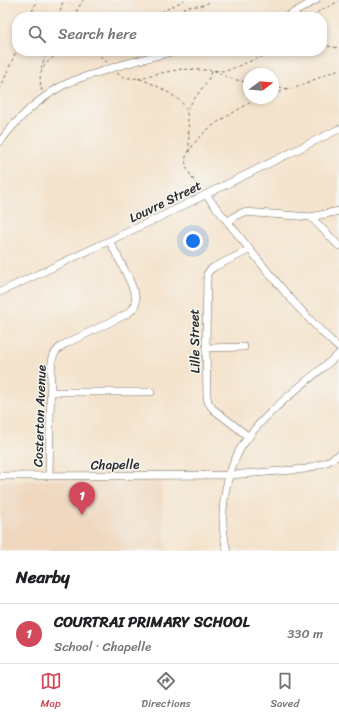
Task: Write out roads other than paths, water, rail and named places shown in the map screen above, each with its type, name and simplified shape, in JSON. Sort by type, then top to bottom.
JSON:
[{"type":"street","points":[[295,12],[316,0]]},
{"type":"street","points":[[0,142],[20,117],[43,98],[61,86],[114,67],[157,56]]},
{"type":"street","name":"Louvre Street","points":[[0,292],[110,242],[339,129]]},
{"type":"street","points":[[206,195],[249,250],[290,298],[339,348]]},
{"type":"street","points":[[228,222],[235,216],[244,212],[311,217],[339,212]]},
{"type":"street","points":[[311,217],[339,246]]},
{"type":"street","name":"Costerton Avenue","points":[[49,476],[50,392],[52,360],[56,351],[65,344],[127,314],[135,307],[136,298],[110,242]]},
{"type":"street","name":"Lille Street","points":[[249,250],[214,267],[207,274],[206,348],[207,396],[210,405],[249,437]]},
{"type":"street","points":[[206,348],[244,346]]},
{"type":"street","points":[[227,551],[222,510],[224,492],[237,455],[262,421],[339,354]]},
{"type":"street","points":[[50,392],[151,392]]},
{"type":"street","name":"Chapelle","points":[[0,476],[230,475],[306,469],[327,462],[339,455]]},
{"type":"place","name":"COURTRAI PRIMARY SCHOOL","points":[[82,515]]}]
